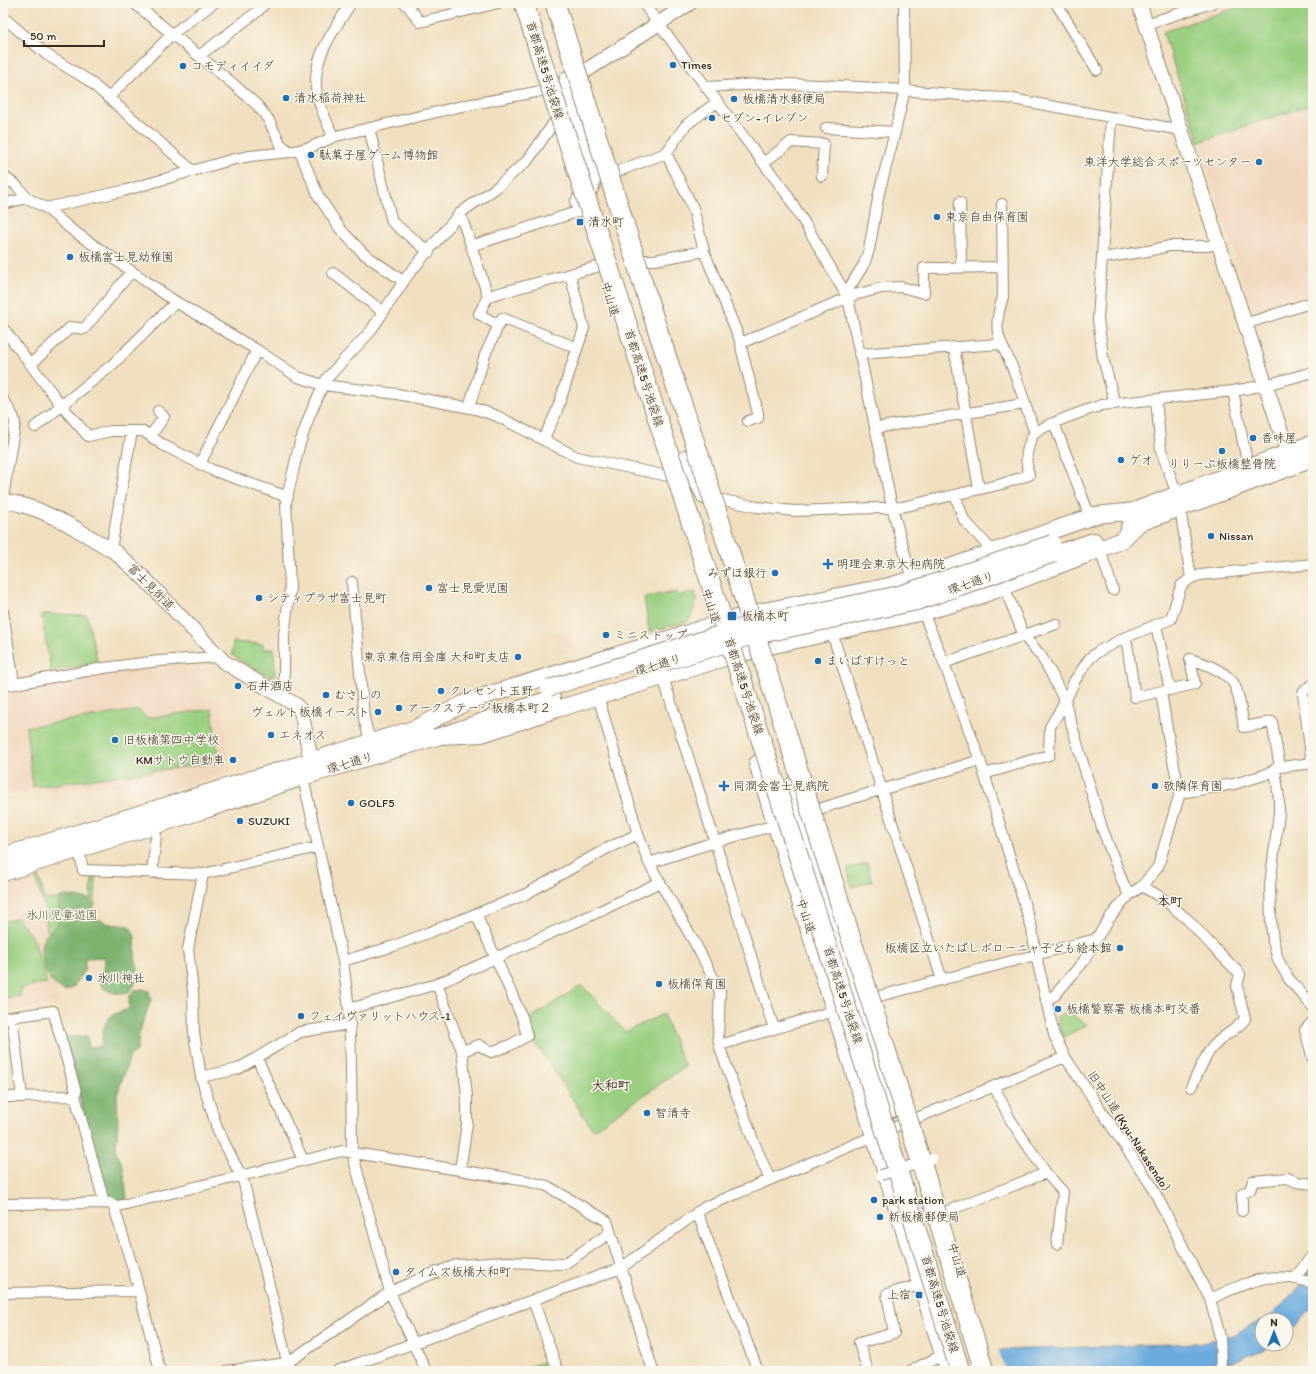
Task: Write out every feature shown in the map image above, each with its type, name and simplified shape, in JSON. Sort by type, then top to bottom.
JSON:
[{"type":"highway","name":"中山道","points":[[522,3],[544,90],[628,355],[728,657],[777,824],[947,1361]]},
{"type":"highway","points":[[522,3],[549,97],[700,562],[701,576]]},
{"type":"highway","name":"首都高速5号池袋線","points":[[522,3],[732,647],[909,1204],[960,1371]]},
{"type":"highway","points":[[542,3],[688,459],[738,561]]},
{"type":"highway","points":[[546,3],[566,67],[567,77],[573,78]]},
{"type":"highway","name":"首都高速5号池袋線","points":[[555,3],[655,322],[703,466],[919,1155],[984,1371]]},
{"type":"highway","points":[[562,3],[573,78],[616,172],[765,647],[785,715],[806,820],[812,864],[923,1207],[950,1317],[968,1371]]},
{"type":"highway","points":[[573,78],[566,92],[591,174],[590,185],[581,206]]},
{"type":"highway","name":"中山道","points":[[806,820],[872,998],[992,1371]]},
{"type":"highway","points":[[876,1136],[902,1162],[968,1371]]},
{"type":"main road","name":"環七通り","points":[[3,856],[370,741],[416,728],[551,693],[750,637],[917,602],[1053,548],[1092,542],[1137,517],[1290,460],[1313,443]]},
{"type":"main road","name":"環七通り","points":[[1180,501],[1248,467],[1290,460],[1313,459]]},
{"type":"main road","points":[[416,728],[467,702],[754,613],[912,580],[1096,515],[1137,517]]},
{"type":"main road","points":[[440,736],[482,734],[598,696],[728,657],[765,647],[923,612],[974,598],[1122,540],[1137,517]]},
{"type":"main road","name":"環七通り","points":[[3,873],[303,777],[440,736],[551,693]]},
{"type":"street","points":[[134,3],[257,105],[268,119],[281,145],[294,151],[319,197],[341,230],[364,254],[403,281]]},
{"type":"street","points":[[108,98],[172,34],[214,3]]},
{"type":"street","points":[[333,138],[316,93],[316,70],[320,57],[332,34],[351,3]]},
{"type":"street","points":[[404,3],[420,22],[498,3]]},
{"type":"street","points":[[643,3],[786,193],[848,298]]},
{"type":"street","points":[[46,208],[123,191],[250,156],[294,151],[369,128],[462,106],[544,90],[573,78],[690,3]]},
{"type":"street","points":[[904,3],[904,89],[895,132],[879,193],[868,250],[864,264],[848,290],[848,298],[892,507],[912,580]]},
{"type":"street","points":[[1056,3],[1097,70]]},
{"type":"street","points":[[1139,3],[1290,460]]},
{"type":"street","points":[[1146,24],[1212,3]]},
{"type":"street","points":[[199,56],[258,11],[262,4]]},
{"type":"street","points":[[3,17],[47,55],[88,80],[192,171]]},
{"type":"street","points":[[706,87],[781,84],[904,89],[1008,98],[1181,130]]},
{"type":"street","points":[[616,172],[666,153],[686,125],[718,102]]},
{"type":"street","points":[[1111,118],[1098,319],[1103,358],[1115,404]]},
{"type":"street","points":[[284,697],[284,635],[290,589],[286,502],[298,446],[323,385],[328,377],[370,332],[403,281],[460,213],[496,188],[528,160],[555,121]]},
{"type":"street","points":[[369,128],[392,222],[428,252]]},
{"type":"street","points":[[826,128],[895,132]]},
{"type":"street","points":[[763,163],[791,142],[824,144],[822,176]]},
{"type":"street","points":[[666,153],[693,208],[704,251],[741,343],[758,413],[758,418],[748,421]]},
{"type":"street","points":[[3,176],[17,186],[27,198],[46,208],[72,230],[176,302],[257,350],[298,377],[323,385],[397,394],[469,407],[497,416],[577,457],[668,476]]},
{"type":"street","points":[[3,204],[27,198]]},
{"type":"street","points":[[960,202],[961,267]]},
{"type":"street","points":[[1002,204],[1003,298],[997,323],[998,337],[1016,376],[1024,404],[1035,433]]},
{"type":"street","points":[[471,246],[581,206]]},
{"type":"street","points":[[460,213],[488,296],[480,314],[498,325]]},
{"type":"street","points":[[1102,258],[1148,251],[1169,246],[1208,246],[1218,243]]},
{"type":"street","points":[[644,260],[655,260],[704,251]]},
{"type":"street","points":[[488,296],[600,266]]},
{"type":"street","points":[[741,343],[854,295],[882,288],[901,287],[924,293],[924,268],[1002,267]]},
{"type":"street","points":[[31,364],[71,327],[84,329],[132,272]]},
{"type":"street","points":[[332,273],[383,312]]},
{"type":"street","points":[[543,440],[556,413],[584,328],[570,274]]},
{"type":"street","points":[[35,427],[112,365],[176,302]]},
{"type":"street","points":[[1245,324],[1313,302]]},
{"type":"street","points":[[469,407],[485,355],[502,318],[578,348]]},
{"type":"street","points":[[3,328],[61,405],[88,436],[111,431],[143,431],[151,435],[163,445],[212,470],[288,497]]},
{"type":"street","points":[[859,354],[1000,344]]},
{"type":"street","points":[[954,347],[979,489]]},
{"type":"street","points":[[200,464],[257,350]]},
{"type":"street","points":[[719,499],[757,507],[794,511],[902,507],[1002,484],[1028,475],[1026,461],[1027,450],[1035,433],[1054,423],[1102,405],[1156,400],[1266,386],[1313,372]]},
{"type":"street","points":[[1233,391],[1248,467]]},
{"type":"street","points":[[3,399],[14,418],[14,423],[3,497]]},
{"type":"street","points":[[1156,400],[1161,450],[1180,501],[1191,578]]},
{"type":"street","points":[[875,428],[1024,404]]},
{"type":"street","points":[[151,435],[164,417],[158,411]]},
{"type":"street","points":[[1054,423],[1090,517]]},
{"type":"street","points":[[111,549],[132,431]]},
{"type":"street","points":[[955,495],[964,520],[989,547],[991,553]]},
{"type":"street","name":"富士見街道","points":[[3,501],[38,510],[68,524],[111,549],[142,576],[219,657],[230,666],[296,705],[301,711],[311,760]]},
{"type":"street","points":[[1100,549],[1113,590]]},
{"type":"street","points":[[984,774],[1049,755],[1050,727],[1065,702],[1075,680],[1090,658],[1099,651],[1126,637],[1171,619],[1181,586],[1191,578],[1200,575],[1313,564]]},
{"type":"street","points":[[352,582],[364,719],[370,741]]},
{"type":"street","points":[[1004,586],[1024,636],[1041,656],[1065,702],[1102,828],[1129,895]]},
{"type":"street","points":[[3,612],[14,684]]},
{"type":"street","name":"旧中山道 (Kyu-Nakasendo）","points":[[923,612],[944,663],[980,760],[1032,928],[1036,955],[1054,1034],[1065,1057],[1151,1185],[1210,1299],[1220,1337],[1221,1368]]},
{"type":"street","points":[[944,663],[1056,624]]},
{"type":"street","points":[[1046,1001],[1055,995],[1084,961],[1111,916],[1129,895],[1142,886],[1158,867],[1180,793],[1170,747],[1165,691],[1156,625]]},
{"type":"street","points":[[832,633],[942,980]]},
{"type":"street","points":[[1126,637],[1135,697],[1195,684],[1190,659],[1217,670],[1233,682],[1238,696],[1244,727],[1272,722],[1279,799],[1279,813],[1270,885],[1273,941],[1278,960],[1289,979],[1313,1007]]},
{"type":"street","points":[[3,686],[104,668],[159,661],[219,657]]},
{"type":"street","points":[[663,677],[774,1029]]},
{"type":"street","points":[[1180,793],[1234,784],[1264,776],[1277,768],[1312,763],[1303,693],[1307,688],[1313,685]]},
{"type":"street","points":[[598,696],[638,834],[649,863],[696,945],[720,991],[718,1037],[720,1048],[770,1180]]},
{"type":"street","points":[[311,760],[303,777],[343,961],[349,1009],[352,1152],[390,1292],[426,1371]]},
{"type":"street","points":[[649,863],[777,824],[806,820],[882,790],[936,775],[980,760]]},
{"type":"street","points":[[152,873],[156,836],[153,826]]},
{"type":"street","points":[[343,961],[394,946],[524,895],[606,849],[638,834]]},
{"type":"street","points":[[79,849],[83,870],[203,874],[318,848]]},
{"type":"street","points":[[203,874],[188,949],[193,991],[194,1038],[201,1077],[217,1128],[243,1180],[288,1367]]},
{"type":"street","points":[[349,1009],[437,984],[596,913],[660,882]]},
{"type":"street","points":[[1142,886],[1162,898],[1188,920],[1240,974],[1237,986],[1245,1019],[1240,1025],[1230,1031],[1211,1048],[1191,1087]]},
{"type":"street","points":[[462,1051],[479,1045],[490,1052],[508,1046],[527,1036],[522,1017],[476,914]]},
{"type":"street","points":[[872,998],[1096,939]]},
{"type":"street","points":[[437,984],[462,1051],[466,1085],[467,1124],[460,1170]]},
{"type":"street","points":[[720,1044],[837,1010]]},
{"type":"street","points":[[22,1096],[8,1018],[53,1011],[76,1092],[75,1096],[104,1202]]},
{"type":"street","points":[[1313,1021],[1305,1030],[1313,1059]]},
{"type":"street","points":[[201,1077],[238,1069],[300,1032],[350,1024]]},
{"type":"street","points":[[337,1371],[621,1268],[697,1212],[708,1206],[1065,1057]]},
{"type":"street","points":[[257,1058],[303,1160]]},
{"type":"street","points":[[994,1086],[1010,1119],[1046,1173],[1063,1192],[1057,1244]]},
{"type":"street","points":[[3,1097],[75,1096]]},
{"type":"street","points":[[114,1207],[342,1151],[527,1181],[547,1186],[607,1221],[653,1371]]},
{"type":"street","points":[[881,1175],[932,1159]]},
{"type":"street","points":[[942,1213],[1046,1173]]},
{"type":"street","points":[[1242,1211],[1242,1194],[1250,1190],[1253,1181],[1288,1178],[1296,1182],[1313,1184]]},
{"type":"street","points":[[3,1204],[104,1202],[110,1203],[114,1207],[139,1290],[160,1371]]},
{"type":"street","points":[[697,1212],[758,1371]]},
{"type":"street","points":[[226,1371],[288,1367],[390,1292],[457,1265],[506,1262],[564,1264],[610,1233]]},
{"type":"street","points":[[1297,1278],[1313,1254]]},
{"type":"street","points":[[1210,1299],[1252,1280],[1282,1277],[1297,1278],[1313,1283]]},
{"type":"street","points":[[868,1371],[859,1343],[894,1333],[886,1294],[923,1284]]},
{"type":"street","points":[[3,1293],[139,1290]]},
{"type":"street","points":[[533,1300],[558,1371]]},
{"type":"street","points":[[910,1371],[947,1361]]},
{"type":"shaded area","name":"東洋大学総合スポーツセンター","points":[[1238,3],[1313,3],[1313,293],[1257,312],[1254,310],[1161,32],[1163,27]]},
{"type":"shaded area","points":[[570,630],[575,651],[556,655],[552,634]]},
{"type":"shaded area","name":"旧板橋第四中学校","points":[[202,663],[197,677],[203,680],[199,695],[222,700],[231,770],[146,796],[110,784],[50,791],[44,787],[3,795],[3,692],[153,665]]},
{"type":"shaded area","points":[[26,877],[27,881],[35,879],[43,907],[59,1003],[3,1012],[3,885]]},
{"type":"green space","points":[[1250,3],[1313,3],[1313,104],[1199,142],[1163,32]]},
{"type":"green space","points":[[677,592],[678,596],[695,592],[697,601],[689,621],[649,632],[644,597]]},
{"type":"green space","points":[[41,614],[87,615],[98,664],[51,671]]},
{"type":"green space","points":[[233,642],[263,644],[263,649],[274,649],[275,675],[271,677],[232,655]]},
{"type":"green space","points":[[212,709],[218,755],[214,763],[33,787],[26,727],[139,710],[147,718]]},
{"type":"green space","points":[[867,863],[872,881],[852,887],[847,869]]},
{"type":"green space","name":"氷川児童遊園","points":[[92,875],[96,875],[95,906],[91,906],[90,930],[47,931],[44,907],[36,878],[39,877],[45,899],[91,899]]},
{"type":"green space","points":[[68,896],[87,899],[92,903],[94,917],[109,924],[129,926],[132,930],[135,940],[135,956],[138,974],[135,983],[128,992],[120,993],[108,991],[100,983],[99,980],[105,957],[85,958],[85,969],[73,988],[65,991],[50,980],[42,959],[42,942],[58,921],[60,897]]},
{"type":"green space","points":[[18,918],[34,940],[47,983],[21,988],[20,996],[3,998],[3,922]]},
{"type":"green space","points":[[582,985],[625,1032],[663,1014],[685,1067],[593,1130],[530,1034],[527,1020]]},
{"type":"green space","points":[[143,989],[149,991],[151,1000],[139,1033],[137,1051],[130,1056],[117,1095],[118,1121],[116,1151],[123,1165],[127,1200],[114,1202],[107,1199],[63,1037],[87,1036],[89,1047],[102,1046],[103,1033],[107,1021],[115,1014],[129,1009],[129,997],[134,990]]},
{"type":"green space","points":[[1068,1011],[1087,1025],[1064,1037],[1056,1017]]},
{"type":"green space","points":[[549,1360],[553,1371],[526,1371],[525,1368]]},
{"type":"water","points":[[1313,1267],[1313,1305],[1294,1327],[1294,1312],[1275,1312],[1295,1292]]},
{"type":"water","points":[[1254,1324],[1254,1352],[1258,1352],[1240,1359],[1201,1368],[1119,1371],[920,1371],[929,1365],[1001,1350],[1199,1343],[1233,1335]]},
{"type":"pier","points":[[998,1349],[1006,1371],[936,1371],[933,1362]]},
{"type":"place","name":"Times","points":[[673,65]]},
{"type":"place","name":"コモディイイダ","points":[[183,66]]},
{"type":"place","name":"清水稲荷神社","points":[[286,98]]},
{"type":"place","name":"板橋清水郵便局","points":[[734,99]]},
{"type":"place","name":"セブン-イレブン","points":[[712,118]]},
{"type":"place","name":"駄菓子屋ゲーム博物館","points":[[311,155]]},
{"type":"place","name":"東洋大学総合スポーツセンター","points":[[1259,162]]},
{"type":"place","name":"東京自由保育園","points":[[937,217]]},
{"type":"place","name":"清水町","points":[[580,222]]},
{"type":"place","name":"板橋富士見幼稚園","points":[[70,257]]},
{"type":"place","name":"香味屋","points":[[1253,438]]},
{"type":"place","name":"りりーぶ板橋整骨院","points":[[1222,451]]},
{"type":"place","name":"ゲオ","points":[[1121,460]]},
{"type":"place","name":"Nissan","points":[[1211,536]]},
{"type":"place","name":"明理会東京大和病院","points":[[828,564]]},
{"type":"place","name":"みずほ銀行","points":[[775,573]]},
{"type":"place","name":"富士見愛児園","points":[[429,588]]},
{"type":"place","name":"シティプラザ富士見町","points":[[259,598]]},
{"type":"place","name":"板橋本町","points":[[732,616]]},
{"type":"place","name":"ミニストップ","points":[[606,635]]},
{"type":"place","name":"東京東信用金庫 大和町支店","points":[[518,657]]},
{"type":"place","name":"まいばすけっと","points":[[818,661]]},
{"type":"place","name":"石井酒店","points":[[238,686]]},
{"type":"place","name":"クレセント玉野","points":[[441,691]]},
{"type":"place","name":"むさしの","points":[[326,695]]},
{"type":"place","name":"アークステージ板橋本町２","points":[[399,708]]},
{"type":"place","name":"ヴェルト板橋イースト","points":[[378,712]]},
{"type":"place","name":"エネオス","points":[[271,735]]},
{"type":"place","name":"旧板橋第四中学校","points":[[115,740]]},
{"type":"place","name":"KMサトウ自動車","points":[[233,760]]},
{"type":"place","name":"同潤会富士見病院","points":[[724,786]]},
{"type":"place","name":"敬隣保育園","points":[[1155,786]]},
{"type":"place","name":"GOLF5","points":[[351,803]]},
{"type":"place","name":"SUZUKI","points":[[240,821]]},
{"type":"place","name":"板橋区立いたばしボローニャ子ども絵本館","points":[[1120,948]]},
{"type":"place","name":"氷川神社","points":[[89,978]]},
{"type":"place","name":"板橋保育園","points":[[659,984]]},
{"type":"place","name":"板橋警察署 板橋本町交番","points":[[1058,1009]]},
{"type":"place","name":"フェイヴァリットハウス-1","points":[[301,1016]]},
{"type":"place","name":"智清寺","points":[[647,1113]]},
{"type":"place","name":"park station","points":[[874,1200]]},
{"type":"place","name":"新板橋郵便局","points":[[880,1217]]},
{"type":"place","name":"タイムズ板橋大和町","points":[[396,1272]]},
{"type":"place","name":"上宿","points":[[919,1295]]},
{"type":"district","name":"本町","points":[[1170,901]]},
{"type":"district","name":"大和町","points":[[611,1085]]}]
